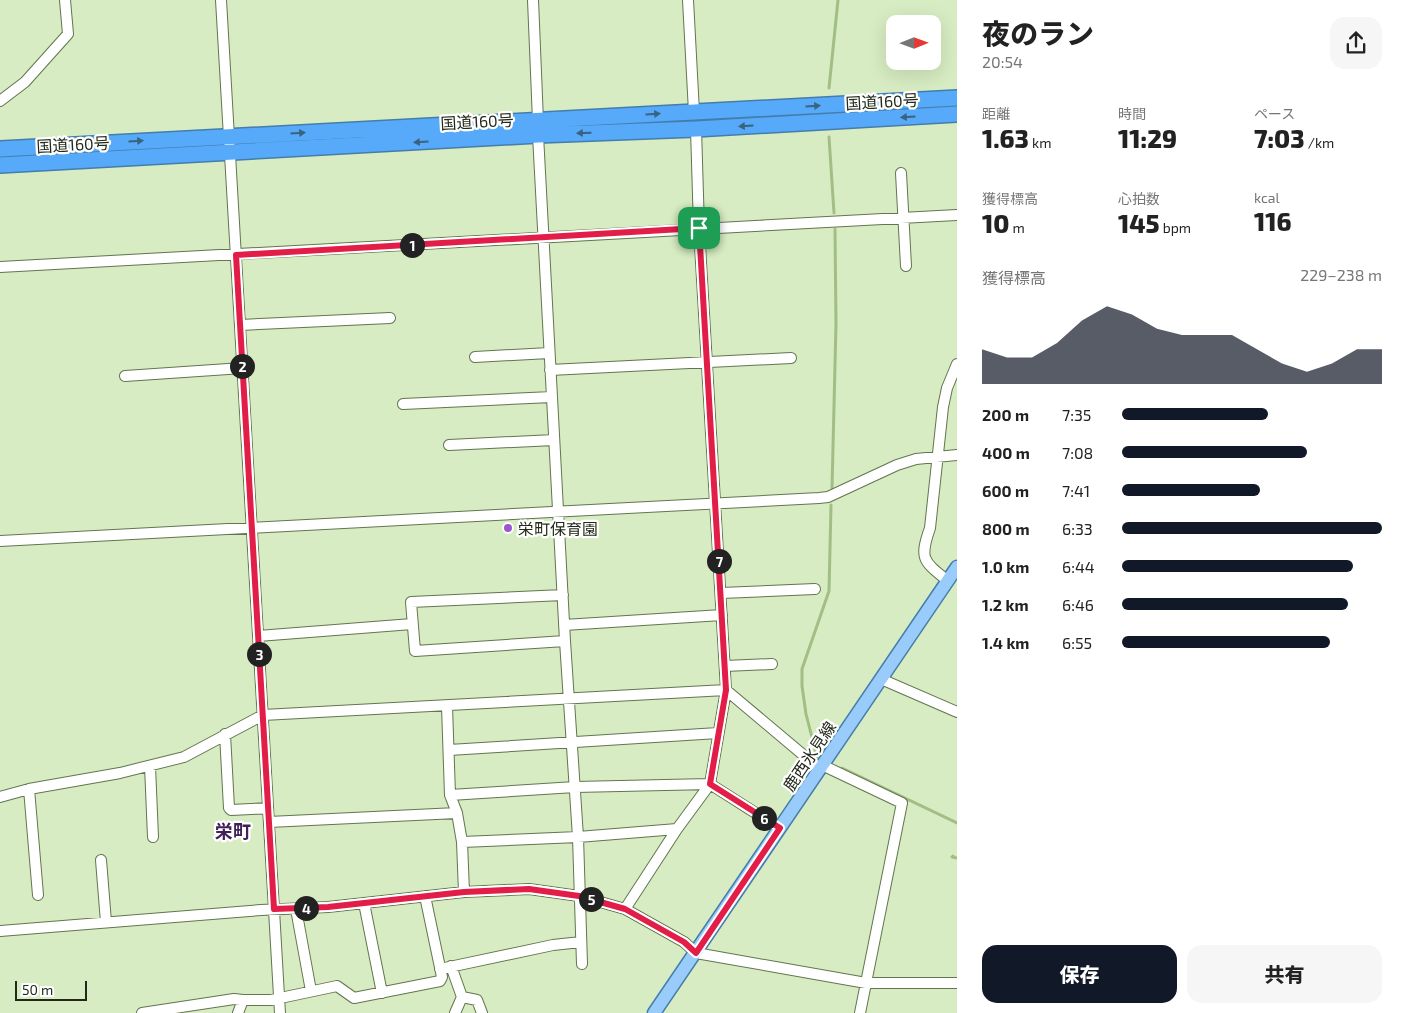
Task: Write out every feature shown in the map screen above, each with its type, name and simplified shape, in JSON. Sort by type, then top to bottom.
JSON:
[{"type":"highway","name":"国道160号","points":[[0,165],[230,153],[538,128],[694,112],[957,98]]},
{"type":"highway","name":"国道160号","points":[[0,149],[229,136],[538,128],[696,129],[957,114]]},
{"type":"main road","name":"鹿西氷見線","points":[[654,1013],[957,567]]},
{"type":"street","points":[[0,101],[24,82],[68,34],[66,0]]},
{"type":"street","points":[[221,0],[280,1013]]},
{"type":"street","points":[[533,0],[542,238],[578,837],[582,964]]},
{"type":"street","points":[[688,0],[694,112]]},
{"type":"street","points":[[625,909],[677,829],[710,784],[726,690],[699,228],[696,129]]},
{"type":"street","points":[[902,173],[906,266]]},
{"type":"street","points":[[0,267],[957,215]]},
{"type":"street","points":[[240,325],[390,318]]},
{"type":"street","points":[[475,357],[549,353]]},
{"type":"street","points":[[550,370],[791,358]]},
{"type":"street","points":[[948,580],[928,564],[924,556],[924,543],[930,528],[947,388],[957,364]]},
{"type":"street","points":[[125,376],[242,368]]},
{"type":"street","points":[[403,404],[552,397]]},
{"type":"street","points":[[449,445],[554,440]]},
{"type":"street","points":[[0,541],[828,497],[897,465],[916,459],[957,455]]},
{"type":"street","points":[[721,594],[815,589]]},
{"type":"street","points":[[563,594],[411,602],[415,651],[565,641]]},
{"type":"street","points":[[564,625],[722,615]]},
{"type":"street","points":[[258,636],[412,624]]},
{"type":"street","points":[[725,666],[772,664]]},
{"type":"street","points":[[881,679],[957,712]]},
{"type":"street","points":[[0,797],[150,766],[184,757],[263,715],[726,690],[821,767],[902,803],[860,1013]]},
{"type":"street","points":[[447,706],[450,796],[457,813],[462,842],[464,892]]},
{"type":"street","points":[[449,750],[718,733]]},
{"type":"street","points":[[225,734],[229,808],[231,810],[268,808]]},
{"type":"street","points":[[150,766],[153,837]]},
{"type":"street","points":[[450,796],[575,787],[710,784],[780,828]]},
{"type":"street","points":[[29,790],[38,895]]},
{"type":"street","points":[[269,822],[457,813]]},
{"type":"street","points":[[462,842],[578,837],[677,829]]},
{"type":"street","points":[[101,860],[106,922]]},
{"type":"street","points":[[0,931],[274,909],[296,909],[464,892],[529,889],[579,896],[625,909],[684,942],[696,953],[866,983],[957,983]]},
{"type":"street","points":[[142,1013],[234,999],[280,999],[338,986],[354,998],[440,981],[442,977],[425,896]]},
{"type":"street","points":[[364,903],[382,993]]},
{"type":"street","points":[[296,909],[311,991]]},
{"type":"street","points":[[440,969],[553,945],[581,942]]},
{"type":"street","points":[[451,966],[462,997],[455,1013]]},
{"type":"street","points":[[462,997],[477,1000],[482,1013]]},
{"type":"street","points":[[238,1013],[243,1000]]},
{"type":"waterway","points":[[829,88],[838,0]]},
{"type":"waterway","points":[[829,137],[834,213]]},
{"type":"waterway","points":[[832,488],[836,324],[835,229]]},
{"type":"waterway","points":[[817,757],[806,714],[802,686],[802,669],[829,591],[831,505]]},
{"type":"waterway","points":[[842,768],[957,823]]},
{"type":"waterway","points":[[953,856],[957,858]]},
{"type":"place","name":"栄町保育園","points":[[508,528]]},
{"type":"district","name":"栄町","points":[[233,831]]},
{"type":"route","points":[[699,228],[726,690],[710,784],[780,828],[696,953],[684,942],[625,909],[579,896],[529,889],[464,892],[328,907],[274,909],[236,255],[699,228]]}]
